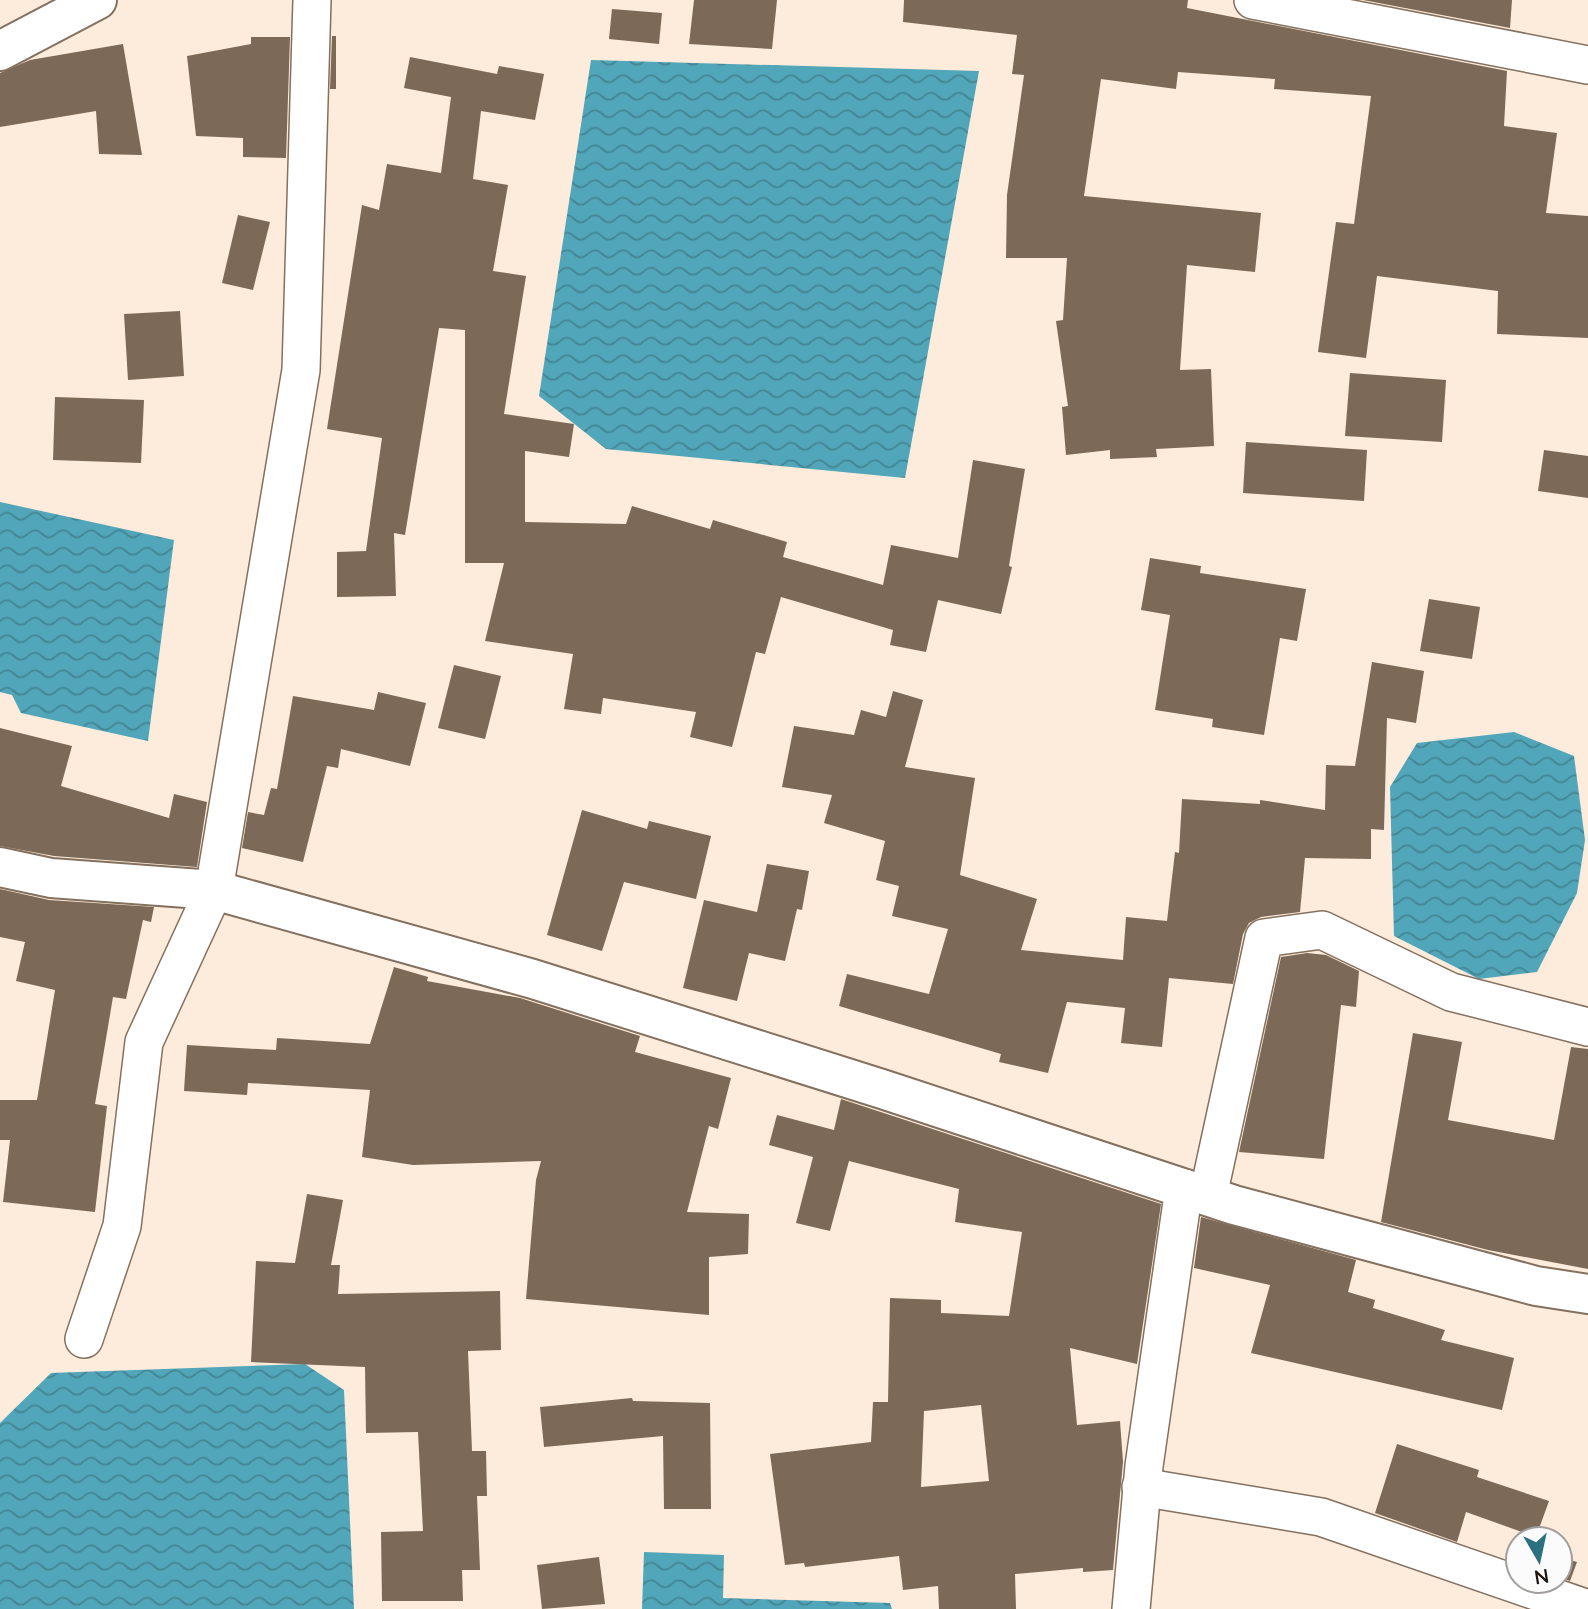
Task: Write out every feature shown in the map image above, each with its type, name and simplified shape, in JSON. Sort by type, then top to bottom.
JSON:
[{"type":"street","points":[[0,51],[97,0]]},
{"type":"street","points":[[84,1339],[121,1226],[145,1042],[214,890],[301,370],[312,0]]},
{"type":"street","points":[[1253,0],[1588,65]]},
{"type":"street","points":[[0,867],[51,878],[214,890],[534,979],[1196,1192],[1536,1286],[1588,1294]]},
{"type":"street","points":[[1131,1609],[1142,1487],[1196,1192],[1264,938],[1322,930],[1451,992],[1588,1027]]},
{"type":"street","points":[[1142,1487],[1321,1517],[1588,1609]]},
{"type":"water","points":[[591,60],[979,71],[905,478],[606,449],[539,396]]},
{"type":"water","points":[[0,502],[174,540],[148,741],[21,713],[12,695],[0,692]]},
{"type":"water","points":[[1514,732],[1574,756],[1585,840],[1577,893],[1537,972],[1479,979],[1394,936],[1390,787],[1417,743]]},
{"type":"water","points":[[305,1364],[344,1390],[354,1609],[0,1609],[0,1423],[51,1373]]},
{"type":"water","points":[[644,1552],[724,1555],[723,1598],[890,1603],[892,1609],[642,1609]]},
{"type":"building","points":[[694,0],[777,0],[772,49],[689,44]]},
{"type":"building","points":[[904,0],[1188,0],[1187,8],[1507,71],[1504,126],[1557,133],[1546,213],[1588,216],[1588,338],[1497,334],[1498,291],[1377,276],[1366,358],[1318,352],[1336,222],[1354,224],[1371,96],[1274,89],[1275,79],[1178,72],[1176,89],[1101,79],[1084,196],[1261,213],[1255,272],[1187,265],[1180,370],[1211,369],[1214,446],[1156,449],[1157,457],[1110,459],[1110,450],[1066,455],[1062,407],[1068,406],[1056,321],[1063,320],[1067,258],[1006,258],[1007,195],[1024,75],[1012,74],[1017,35],[903,22]]},
{"type":"building","points":[[1363,0],[1512,0],[1510,28]]},
{"type":"building","points":[[612,9],[662,13],[659,44],[609,39]]},
{"type":"building","points":[[332,36],[336,36],[336,89],[330,89]]},
{"type":"building","points":[[251,37],[290,37],[286,158],[243,157],[243,138],[196,136],[187,56],[251,44]]},
{"type":"building","points":[[123,44],[142,155],[99,154],[96,111],[0,127],[0,73],[30,60]]},
{"type":"building","points":[[410,57],[497,74],[499,66],[544,74],[535,120],[481,111],[473,179],[508,185],[493,271],[526,276],[504,414],[574,424],[569,457],[525,451],[525,522],[626,524],[632,506],[710,529],[713,520],[787,542],[783,557],[883,585],[891,545],[958,558],[973,460],[1025,469],[1009,566],[1012,567],[1001,614],[938,600],[926,652],[890,645],[893,630],[781,597],[765,654],[756,652],[732,747],[690,737],[696,712],[603,698],[601,714],[564,709],[573,654],[485,641],[504,563],[465,563],[465,330],[439,328],[405,535],[394,533],[396,596],[337,597],[337,552],[366,551],[382,438],[327,429],[362,205],[379,210],[387,164],[441,173],[451,97],[404,88]]},
{"type":"building","points":[[238,215],[270,222],[253,290],[222,283]]},
{"type":"building","points":[[180,311],[184,376],[128,380],[124,314]]},
{"type":"building","points":[[1350,373],[1446,380],[1442,442],[1345,436]]},
{"type":"building","points":[[55,397],[144,400],[141,463],[53,460]]},
{"type":"building","points":[[1246,442],[1367,450],[1364,501],[1243,493]]},
{"type":"building","points":[[1544,450],[1588,456],[1588,498],[1538,491]]},
{"type":"building","points":[[1150,558],[1201,566],[1200,573],[1306,589],[1297,641],[1280,638],[1264,735],[1212,727],[1213,719],[1155,710],[1170,615],[1141,610]]},
{"type":"building","points":[[1429,599],[1480,607],[1472,659],[1420,651]]},
{"type":"building","points":[[1372,662],[1424,671],[1416,723],[1387,718],[1384,830],[1371,829],[1371,859],[1305,858],[1300,912],[1261,917],[1249,923],[1243,934],[1233,984],[1169,978],[1162,1047],[1121,1043],[1125,1008],[1067,1002],[1048,1073],[999,1062],[1001,1054],[839,1006],[847,974],[929,994],[948,929],[892,916],[899,886],[876,880],[885,841],[824,823],[832,795],[782,787],[794,726],[854,735],[861,710],[886,717],[893,691],[923,700],[905,767],[975,778],[960,875],[1037,899],[1021,950],[1123,960],[1126,917],[1167,921],[1175,852],[1179,853],[1182,799],[1260,804],[1260,800],[1325,810],[1326,765],[1355,766]]},
{"type":"building","points":[[454,665],[501,676],[485,739],[438,728]]},
{"type":"building","points":[[378,692],[426,703],[410,766],[341,749],[338,768],[327,766],[303,862],[242,848],[248,812],[264,815],[271,788],[277,789],[293,696],[374,710]]},
{"type":"building","points":[[0,728],[72,746],[61,786],[169,818],[174,794],[207,802],[197,867],[54,856],[0,846]]},
{"type":"building","points":[[582,810],[647,829],[649,821],[711,836],[696,899],[624,882],[602,951],[547,935]]},
{"type":"building","points":[[767,864],[809,871],[802,910],[797,909],[785,961],[749,953],[737,1001],[683,988],[704,900],[757,912]]},
{"type":"building","points":[[0,889],[49,900],[154,907],[151,922],[143,920],[126,999],[113,997],[95,1104],[107,1106],[95,1212],[3,1202],[10,1140],[0,1140],[0,1100],[37,1100],[55,990],[16,981],[25,942],[0,937]]},
{"type":"building","points":[[1307,953],[1326,955],[1359,971],[1356,1007],[1341,1005],[1324,1159],[1239,1152],[1281,957]]},
{"type":"building","points":[[394,967],[428,977],[427,981],[520,998],[640,1036],[635,1052],[731,1078],[718,1129],[709,1126],[687,1212],[749,1214],[748,1254],[709,1257],[709,1315],[526,1299],[536,1180],[541,1161],[413,1165],[362,1157],[370,1090],[248,1083],[247,1095],[184,1091],[187,1045],[276,1050],[277,1038],[370,1044]]},
{"type":"building","points":[[1413,1033],[1462,1042],[1448,1120],[1554,1140],[1571,1047],[1588,1049],[1588,1269],[1488,1250],[1381,1222]]},
{"type":"building","points":[[841,1099],[1161,1204],[1137,1364],[1070,1348],[1077,1425],[1120,1421],[1123,1462],[1113,1570],[1083,1572],[1083,1568],[1015,1574],[1016,1609],[939,1609],[938,1586],[903,1590],[899,1556],[805,1567],[804,1563],[785,1565],[770,1454],[871,1442],[873,1402],[888,1402],[890,1298],[941,1300],[941,1313],[1009,1316],[1022,1232],[955,1222],[959,1189],[849,1161],[830,1231],[796,1223],[813,1157],[769,1145],[777,1115],[834,1130]],"holes":[[[981,1405],[989,1481],[921,1487],[924,1411]]]},
{"type":"building","points":[[307,1194],[343,1200],[331,1265],[340,1265],[338,1294],[500,1291],[501,1350],[468,1351],[472,1451],[486,1451],[487,1496],[477,1496],[480,1570],[462,1570],[463,1601],[382,1601],[381,1532],[423,1531],[418,1432],[366,1433],[365,1367],[251,1362],[256,1261],[295,1263]]},
{"type":"building","points":[[1201,1217],[1356,1260],[1348,1292],[1375,1300],[1373,1308],[1445,1330],[1441,1340],[1514,1358],[1502,1410],[1251,1353],[1270,1285],[1194,1268]]},
{"type":"building","points":[[632,1398],[633,1401],[710,1403],[711,1509],[664,1509],[663,1436],[544,1447],[540,1407]]},
{"type":"building","points":[[1397,1444],[1479,1470],[1477,1477],[1549,1501],[1540,1525],[1504,1526],[1466,1512],[1457,1542],[1375,1513]]},
{"type":"building","points":[[599,1557],[605,1604],[542,1609],[537,1565]]}]
